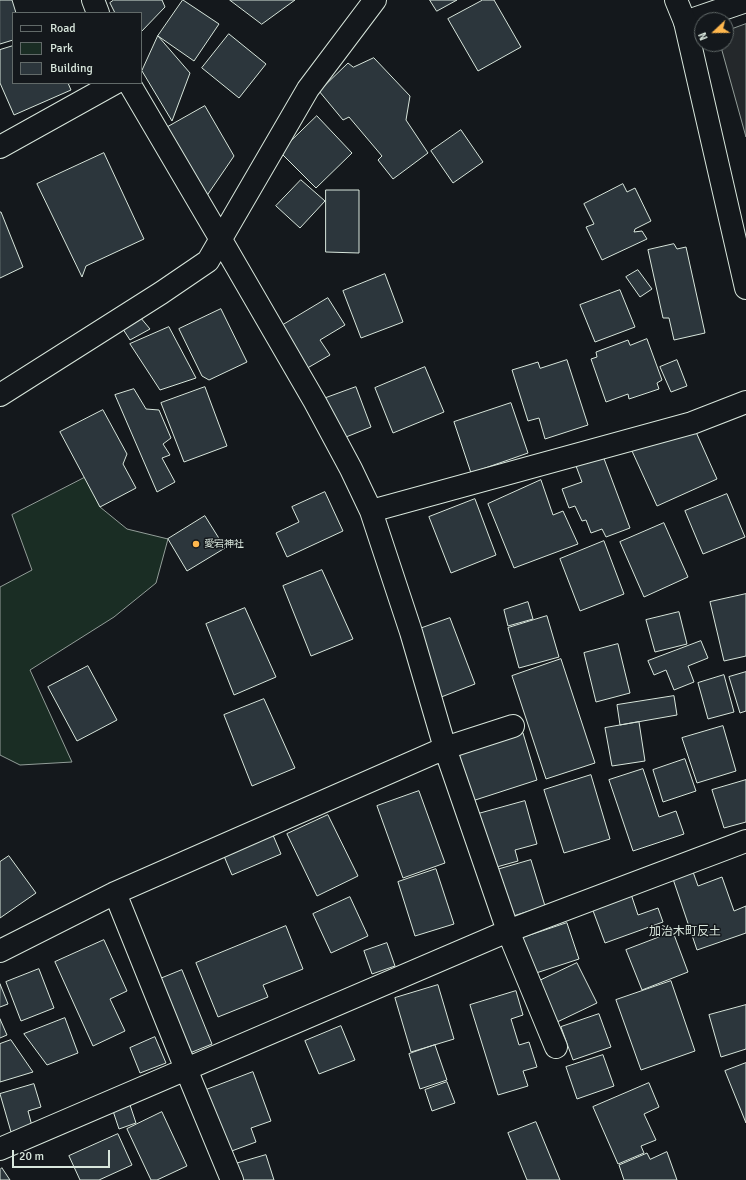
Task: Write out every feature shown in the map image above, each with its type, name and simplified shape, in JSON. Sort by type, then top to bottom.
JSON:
[{"type":"street","points":[[93,0],[98,12]]},
{"type":"street","points":[[0,395],[161,293],[208,261],[308,89],[376,0]]},
{"type":"street","points":[[676,0],[685,22],[746,288]]},
{"type":"street","points":[[685,22],[746,1]]},
{"type":"street","points":[[0,147],[113,84]]},
{"type":"street","points":[[130,84],[315,402],[351,470],[371,512],[411,632],[445,748],[508,931],[556,1047]]},
{"type":"street","points":[[371,512],[692,423],[746,402]]},
{"type":"street","points":[[0,951],[114,893],[445,748],[513,726]]},
{"type":"street","points":[[0,1150],[508,931],[746,841]]},
{"type":"street","points":[[114,893],[232,1180]]},
{"type":"green space","points":[[86,477],[100,507],[127,529],[168,539],[156,583],[114,617],[30,670],[72,762],[20,765],[0,755],[0,587],[32,570],[12,515]]},
{"type":"shaded area","points":[[746,24],[746,137],[722,52],[734,52],[734,28]]},
{"type":"building","points":[[0,0],[12,0],[16,12],[12,12],[12,40],[0,44]]},
{"type":"building","points":[[114,0],[162,0],[165,7],[142,31],[142,12],[114,12],[110,3]]},
{"type":"building","points":[[183,0],[219,24],[194,61],[158,36]]},
{"type":"building","points":[[230,0],[295,0],[262,24]]},
{"type":"building","points":[[430,0],[457,0],[437,11]]},
{"type":"building","points":[[483,0],[494,0],[521,47],[478,71],[448,19]]},
{"type":"building","points":[[229,34],[266,64],[239,98],[202,68]]},
{"type":"building","points":[[158,36],[190,73],[172,121],[142,71]]},
{"type":"building","points":[[12,46],[12,84],[68,84],[71,90],[14,115],[0,83],[0,50]]},
{"type":"building","points":[[374,58],[410,96],[406,120],[428,153],[393,179],[378,160],[382,156],[349,117],[343,120],[319,91],[348,63],[353,67]]},
{"type":"building","points":[[205,106],[234,156],[206,197],[166,128]]},
{"type":"building","points":[[317,116],[352,153],[316,188],[280,152]]},
{"type":"building","points":[[461,130],[483,162],[453,183],[431,151]]},
{"type":"building","points":[[104,153],[144,239],[86,266],[82,277],[37,184]]},
{"type":"building","points":[[301,180],[325,201],[300,228],[276,206]]},
{"type":"building","points":[[623,184],[627,192],[635,188],[651,221],[635,229],[634,232],[642,231],[647,239],[602,260],[586,227],[594,224],[584,204]]},
{"type":"building","points":[[326,190],[359,190],[359,253],[326,252]]},
{"type":"building","points":[[0,212],[23,267],[0,278]]},
{"type":"building","points":[[674,244],[677,249],[686,247],[705,333],[674,340],[669,318],[663,318],[648,250]]},
{"type":"building","points":[[638,270],[652,289],[640,297],[626,277]]},
{"type":"building","points":[[385,274],[403,322],[361,338],[343,291]]},
{"type":"building","points":[[620,290],[635,327],[595,342],[580,305]]},
{"type":"building","points":[[328,298],[345,325],[320,340],[330,355],[304,370],[278,328]]},
{"type":"building","points":[[221,309],[247,362],[209,380],[202,376],[179,329]]},
{"type":"building","points":[[140,317],[150,329],[130,340],[121,326]]},
{"type":"building","points":[[169,327],[196,378],[160,390],[130,344]]},
{"type":"building","points":[[647,339],[662,380],[657,383],[659,389],[629,399],[628,394],[606,402],[591,359],[597,357],[596,352],[628,340],[630,345]]},
{"type":"building","points":[[567,360],[588,425],[545,439],[539,418],[528,421],[512,370],[538,362],[540,368]]},
{"type":"building","points":[[677,360],[687,386],[671,392],[660,367]]},
{"type":"building","points":[[425,367],[444,412],[393,433],[375,388]]},
{"type":"building","points":[[205,387],[227,446],[184,462],[161,403]]},
{"type":"building","points":[[356,387],[371,427],[331,443],[315,402]]},
{"type":"building","points":[[134,389],[146,409],[159,410],[171,438],[163,444],[170,455],[162,458],[175,482],[157,492],[115,395]]},
{"type":"building","points":[[511,403],[528,453],[471,473],[454,422]]},
{"type":"building","points":[[103,410],[127,454],[123,464],[136,488],[100,507],[60,432]]},
{"type":"building","points":[[692,423],[717,479],[657,506],[632,451]]},
{"type":"building","points":[[603,456],[630,528],[606,537],[602,529],[591,533],[586,520],[582,521],[575,506],[569,508],[562,489],[582,482],[576,466]]},
{"type":"building","points":[[541,480],[553,515],[563,511],[578,544],[514,568],[488,504]]},
{"type":"building","points":[[325,492],[343,531],[287,557],[276,533],[299,522],[292,507]]},
{"type":"building","points":[[727,494],[745,537],[703,554],[685,511]]},
{"type":"building","points":[[475,499],[496,555],[451,573],[429,517]]},
{"type":"building","name":"愛宕神社","points":[[205,516],[225,548],[187,571],[168,539]]},
{"type":"building","points":[[664,523],[688,577],[644,597],[620,542]]},
{"type":"building","points":[[604,541],[624,594],[580,611],[560,559]]},
{"type":"building","points":[[322,570],[353,639],[311,656],[283,586]]},
{"type":"building","points":[[746,594],[746,656],[724,661],[710,602]]},
{"type":"building","points":[[528,602],[533,619],[508,626],[504,610]]},
{"type":"building","points":[[245,608],[276,677],[234,695],[206,624]]},
{"type":"building","points":[[679,612],[687,644],[655,652],[646,620]]},
{"type":"building","points":[[547,616],[559,657],[519,668],[508,628]]},
{"type":"building","points":[[450,618],[475,684],[436,699],[411,632]]},
{"type":"building","points":[[701,641],[708,658],[688,666],[694,682],[674,690],[666,670],[654,675],[648,661]]},
{"type":"building","points":[[618,644],[630,693],[596,702],[584,653]]},
{"type":"building","points":[[561,659],[595,763],[546,779],[512,676]]},
{"type":"building","points":[[88,666],[117,720],[77,741],[48,687]]},
{"type":"building","points":[[746,672],[746,711],[740,713],[729,677]]},
{"type":"building","points":[[724,675],[734,712],[708,719],[698,683]]},
{"type":"building","points":[[674,696],[677,715],[620,725],[617,705]]},
{"type":"building","points":[[264,699],[295,768],[252,786],[224,715]]},
{"type":"building","points":[[639,722],[645,761],[612,766],[605,728]]},
{"type":"building","points":[[723,726],[736,771],[697,783],[682,738]]},
{"type":"building","points":[[523,733],[537,780],[466,803],[451,756]]},
{"type":"building","points":[[685,759],[696,791],[663,802],[653,770]]},
{"type":"building","points":[[643,769],[659,817],[676,811],[684,834],[633,851],[609,780]]},
{"type":"building","points":[[591,775],[610,839],[564,853],[544,790]]},
{"type":"building","points":[[746,780],[746,822],[724,828],[712,790]]},
{"type":"building","points":[[419,791],[445,863],[403,878],[377,806]]},
{"type":"building","points":[[525,801],[537,844],[515,850],[518,861],[493,868],[478,814]]},
{"type":"building","points":[[328,815],[358,876],[317,896],[287,834]]},
{"type":"building","points":[[270,828],[281,854],[232,875],[221,849]]},
{"type":"building","points":[[9,856],[36,893],[0,918],[0,862]]},
{"type":"building","points":[[531,860],[545,906],[507,918],[493,871]]},
{"type":"building","points":[[436,869],[454,924],[415,936],[398,882]]},
{"type":"building","points":[[692,869],[698,886],[722,877],[734,911],[746,906],[746,933],[697,950],[672,876]]},
{"type":"building","points":[[631,894],[638,915],[658,908],[663,922],[605,943],[592,908]]},
{"type":"building","points":[[350,897],[368,936],[331,953],[313,914]]},
{"type":"building","points":[[567,923],[579,959],[533,974],[522,938]]},
{"type":"building","points":[[286,926],[303,969],[263,985],[268,997],[218,1017],[196,963]]},
{"type":"building","points":[[673,932],[688,972],[642,990],[626,950]]},
{"type":"building","points":[[104,940],[127,991],[110,999],[125,1031],[93,1046],[55,962]]},
{"type":"building","points":[[387,943],[395,966],[372,974],[364,951]]},
{"type":"building","points":[[577,963],[597,1003],[555,1023],[535,983]]},
{"type":"building","points":[[39,969],[54,1008],[21,1021],[6,982]]},
{"type":"building","points":[[182,970],[212,1044],[185,1055],[155,981]]},
{"type":"building","points":[[671,981],[695,1051],[641,1070],[616,1000]]},
{"type":"building","points":[[0,984],[8,1004],[0,1007]]},
{"type":"building","points":[[438,985],[454,1039],[411,1052],[395,998]]},
{"type":"building","points":[[516,991],[523,1015],[511,1019],[519,1045],[529,1042],[537,1067],[523,1071],[528,1086],[498,1095],[470,1005]]},
{"type":"building","points":[[746,1005],[746,1049],[721,1057],[709,1015]]},
{"type":"building","points":[[599,1014],[611,1047],[573,1060],[561,1027]]},
{"type":"building","points":[[65,1018],[78,1053],[47,1065],[24,1034]]},
{"type":"building","points":[[0,1019],[7,1035],[0,1038]]},
{"type":"building","points":[[341,1026],[355,1060],[319,1074],[305,1041]]},
{"type":"building","points":[[155,1037],[166,1063],[140,1073],[130,1048]]},
{"type":"building","points":[[11,1040],[33,1072],[0,1082],[0,1044]]},
{"type":"building","points":[[435,1045],[447,1080],[420,1089],[409,1054]]},
{"type":"building","points":[[603,1055],[614,1086],[577,1099],[566,1067]]},
{"type":"building","points":[[746,1063],[746,1123],[725,1071]]},
{"type":"building","points":[[253,1072],[271,1121],[251,1128],[256,1142],[229,1152],[206,1090]]},
{"type":"building","points":[[447,1082],[455,1103],[432,1111],[425,1090]]},
{"type":"building","points":[[649,1083],[659,1107],[644,1114],[656,1140],[641,1146],[644,1153],[618,1164],[593,1107]]},
{"type":"building","points":[[34,1084],[41,1107],[28,1111],[32,1126],[11,1132],[0,1094]]},
{"type":"building","points":[[128,1099],[136,1123],[119,1129],[111,1105]]},
{"type":"building","points":[[162,1112],[187,1166],[157,1180],[151,1180],[127,1129]]},
{"type":"building","points":[[536,1122],[560,1180],[527,1180],[508,1133]]},
{"type":"building","points":[[118,1134],[132,1165],[99,1180],[80,1180],[69,1156]]},
{"type":"building","points":[[667,1152],[677,1180],[624,1180],[619,1165],[647,1153],[650,1159]]},
{"type":"building","points":[[266,1155],[274,1180],[239,1180],[235,1164]]},
{"type":"building","points":[[2,1168],[10,1180],[0,1180],[0,1170]]},
{"type":"place","name":"愛宕神社","points":[[196,544]]},
{"type":"district","name":"加治木町反土","points":[[685,932]]}]
